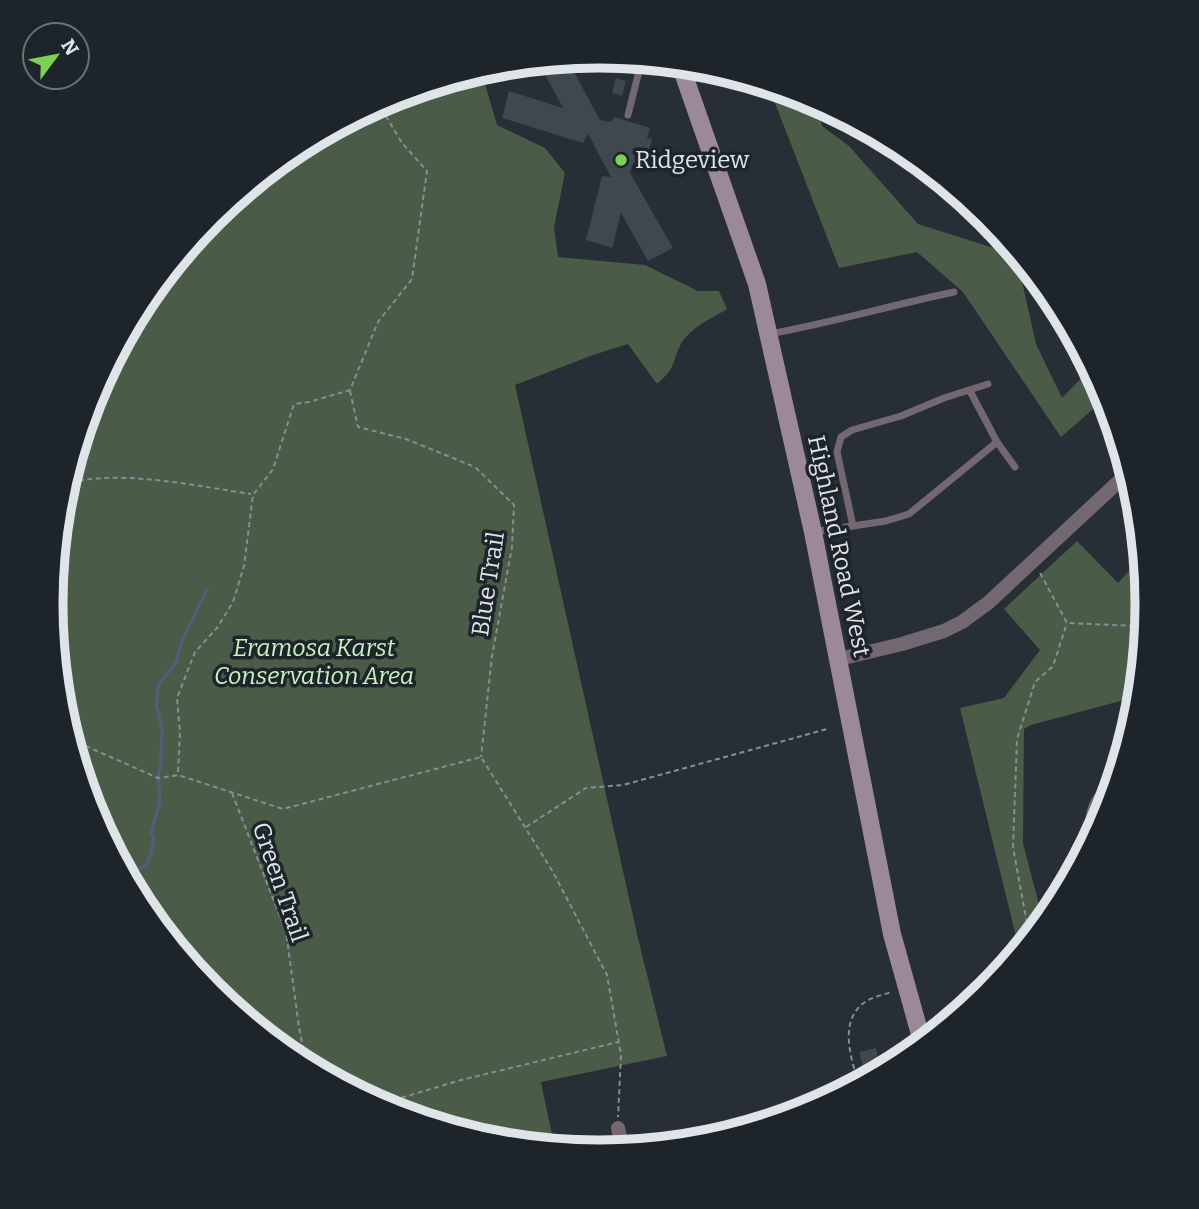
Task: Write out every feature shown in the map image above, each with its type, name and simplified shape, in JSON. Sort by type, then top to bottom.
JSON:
[{"type":"street","name":"Highland Road West","points":[[684,75],[757,284],[813,532],[892,934],[920,1035]]},
{"type":"street","points":[[839,659],[944,631],[988,603],[1121,479]]},
{"type":"street","points":[[1093,815],[1102,792]]},
{"type":"street","points":[[618,1128],[621,1140]]},
{"type":"lane","points":[[628,115],[638,75],[636,69]]},
{"type":"lane","points":[[768,334],[813,326],[954,292]]},
{"type":"lane","points":[[853,526],[837,452],[841,437],[852,430],[901,416],[988,384]]},
{"type":"lane","points":[[970,391],[997,442],[1015,467]]},
{"type":"lane","points":[[813,532],[896,519],[909,514],[997,442]]},
{"type":"path","points":[[178,775],[180,733],[177,698],[195,652],[217,628],[233,601],[244,566],[253,495],[274,469],[294,404],[349,390],[378,322],[412,279],[427,171],[402,143],[385,113]]},
{"type":"path","name":"Blue Trail","points":[[349,390],[358,427],[406,439],[475,467],[514,505],[512,547],[492,656],[481,757]]},
{"type":"path","points":[[77,482],[111,478],[153,481],[253,495]]},
{"type":"path","points":[[1028,927],[1013,846],[1017,739],[1035,682],[1054,666],[1066,623],[1033,560]]},
{"type":"path","points":[[1066,623],[1135,626]]},
{"type":"path","points":[[525,827],[586,788],[623,785],[827,730]]},
{"type":"path","points":[[81,744],[158,778],[178,775],[283,810],[481,757],[553,872],[607,975],[621,1055],[618,1128]]},
{"type":"path","name":"Green Trail","points":[[232,792],[286,932],[304,1053]]},
{"type":"path","points":[[857,1075],[847,1032],[854,1012],[867,1000],[906,987]]},
{"type":"path","points":[[394,1100],[461,1080],[619,1042]]},
{"type":"green space","name":"Eramosa Karst Conservation Area","points":[[484,81],[497,125],[545,148],[565,173],[554,227],[558,257],[645,265],[698,291],[719,291],[727,309],[686,337],[671,368],[657,384],[628,344],[515,385],[637,934],[667,1056],[541,1082],[553,1139],[495,1131],[427,1113],[362,1086],[301,1051],[220,984],[153,903],[118,842],[91,777],[81,743],[73,709],[64,640],[64,569],[68,534],[73,500],[91,432],[118,367],[153,306],[174,278],[220,225],[301,158],[362,123],[394,109],[427,96]]},
{"type":"green space","points":[[772,96],[820,116],[822,126],[849,146],[918,224],[1003,251],[1020,272],[1036,344],[1062,398],[1084,375],[1097,405],[1061,437],[963,292],[917,252],[839,268]]},
{"type":"green space","points":[[1077,541],[1118,583],[1135,565],[1135,640],[1127,699],[1024,729],[1023,843],[1040,910],[1017,941],[960,708],[1004,698],[1040,650],[1004,609]]},
{"type":"building","name":"Ridgeview","points":[[572,69],[600,120],[610,122],[615,117],[650,128],[647,138],[652,139],[647,159],[633,163],[630,173],[673,248],[648,261],[621,213],[612,248],[586,240],[602,176],[611,177],[588,134],[583,143],[502,118],[509,91],[563,108],[543,71]]},
{"type":"building","points":[[616,78],[626,81],[622,96],[612,93]]},
{"type":"building","points":[[876,1048],[879,1062],[864,1071],[859,1052]]},
{"type":"waterway","points":[[134,870],[147,865],[154,841],[151,833],[160,801],[158,778],[162,728],[156,704],[158,686],[176,662],[182,641],[207,589]]},
{"type":"place","name":"Ridgeview","points":[[621,160]]}]
